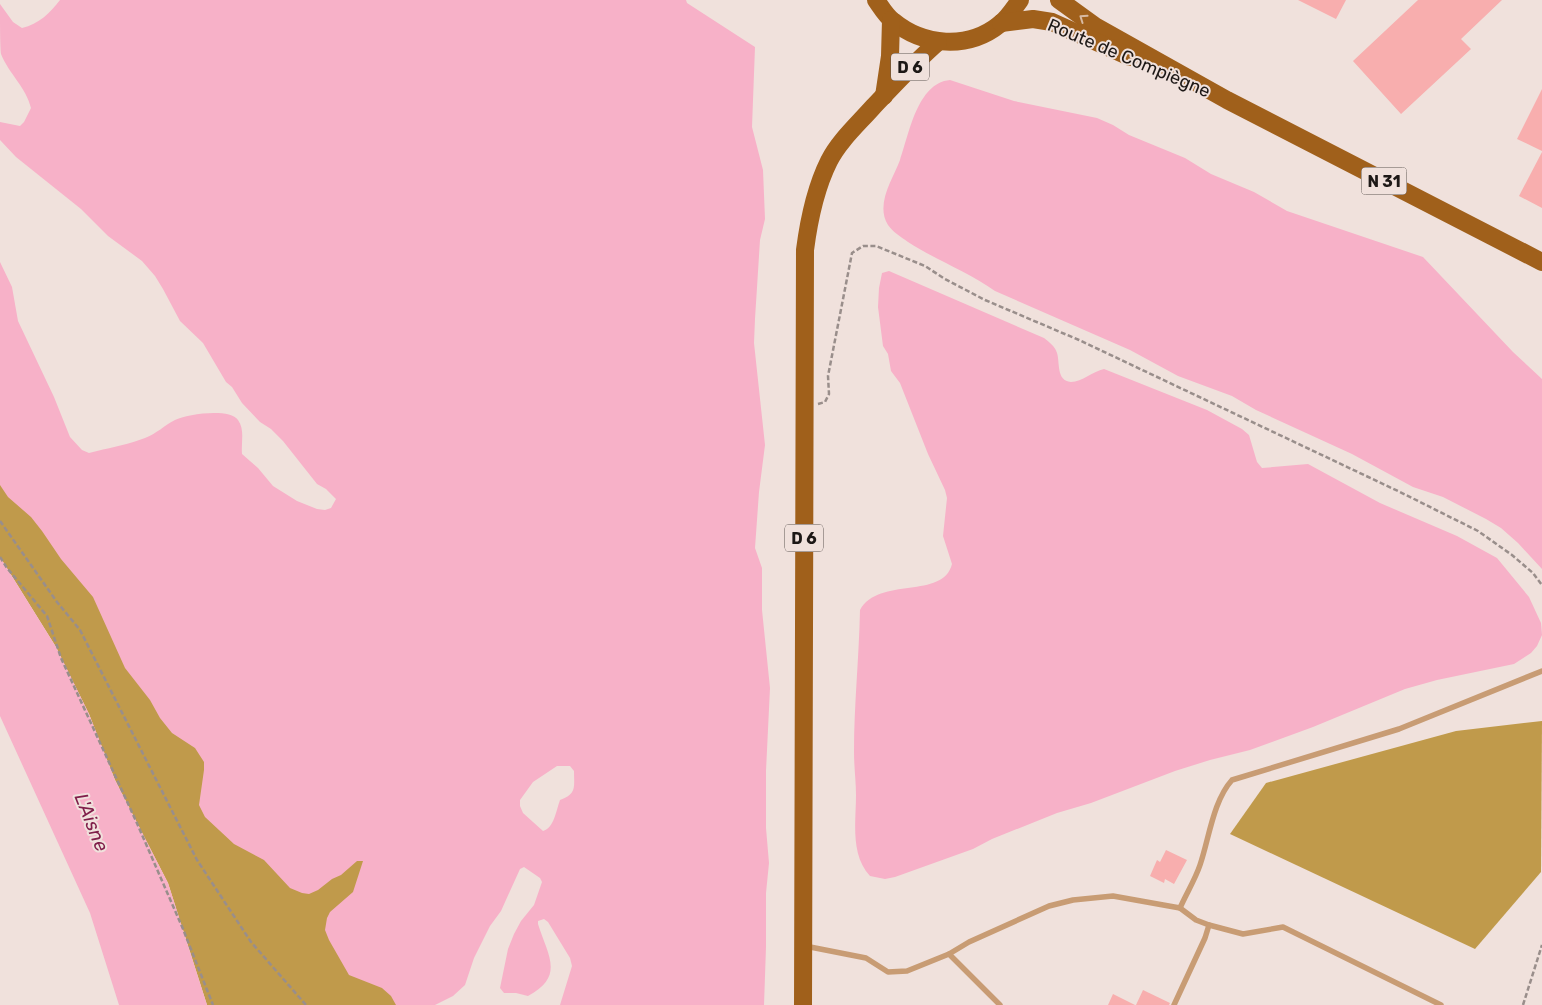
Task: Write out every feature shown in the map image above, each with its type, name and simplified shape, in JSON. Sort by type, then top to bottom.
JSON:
[{"type":"main road","points":[[876,0],[891,20],[914,36],[938,42],[957,42],[973,39],[1001,23],[1020,0]]},
{"type":"main road","name":"Route de Compiègne","points":[[1059,0],[1095,26],[1226,100],[1542,262]]},
{"type":"main road","name":"Route de Compiègne","points":[[1001,23],[1034,19],[1052,22],[1226,100]]},
{"type":"main road","name":"D 6","points":[[884,96],[890,56],[891,20]]},
{"type":"main road","name":"D 6","points":[[803,1005],[805,250],[809,217],[819,185],[830,160],[852,130],[913,64],[938,42]]},
{"type":"lane","points":[[1180,908],[1200,866],[1214,816],[1226,786],[1232,780],[1399,728],[1542,671]]},
{"type":"lane","points":[[803,946],[866,958],[888,972],[907,971],[949,954],[969,942],[1040,910],[1073,900],[1113,896],[1180,908],[1196,920],[1243,934],[1283,927],[1441,1005]]},
{"type":"lane","points":[[1174,1005],[1205,938],[1209,925]]},
{"type":"lane","points":[[949,954],[1000,1005]]},
{"type":"path","points":[[804,402],[818,404],[825,402],[829,394],[828,376],[852,253],[864,246],[876,246],[925,266],[985,300],[1079,340],[1391,487],[1478,531],[1533,573],[1542,585]]},
{"type":"path","points":[[0,521],[57,602],[80,630],[197,860],[251,942],[306,1005]]},
{"type":"path","points":[[0,557],[47,616],[61,658],[136,821],[183,929],[213,1005]]},
{"type":"path","points":[[1523,1005],[1542,945]]},
{"type":"shaded area","points":[[0,425],[426,867],[407,1005],[207,1005],[168,883],[115,780],[89,714],[56,647],[0,557]]},
{"type":"shaded area","points":[[1542,721],[1541,872],[1475,949],[1230,834],[1266,783],[1456,731]]},
{"type":"water","points":[[60,0],[686,0],[687,3],[755,47],[752,127],[763,170],[765,219],[760,240],[754,343],[765,445],[755,548],[762,568],[762,610],[770,688],[766,771],[766,828],[769,863],[766,893],[764,1005],[560,1005],[572,966],[570,958],[548,922],[544,919],[538,921],[538,924],[551,964],[547,981],[528,996],[504,993],[500,988],[508,949],[521,921],[534,905],[542,882],[540,878],[524,867],[520,869],[501,911],[490,926],[474,958],[465,985],[453,996],[435,1005],[396,1005],[391,996],[382,988],[349,975],[325,930],[330,912],[353,892],[363,861],[357,861],[341,875],[332,879],[318,890],[309,894],[302,893],[290,888],[264,860],[234,844],[205,817],[199,805],[204,762],[195,748],[172,733],[160,718],[150,700],[125,668],[93,597],[61,559],[31,517],[8,497],[0,485],[0,262],[12,287],[18,321],[54,397],[70,437],[82,450],[89,453],[133,442],[149,436],[175,420],[189,416],[208,413],[226,414],[233,416],[240,424],[242,454],[258,468],[273,486],[297,501],[317,509],[325,510],[331,508],[336,499],[326,489],[317,484],[283,441],[271,429],[260,422],[242,403],[232,387],[226,382],[203,343],[180,321],[155,276],[142,261],[108,236],[81,209],[16,157],[0,140],[0,122],[20,126],[31,108],[29,100],[1,54],[0,4],[13,22],[22,28],[39,21]],"holes":[[[557,766],[570,766],[574,771],[572,792],[560,800],[552,823],[543,831],[523,813],[520,800],[533,782]]]},
{"type":"water","points":[[950,80],[1014,101],[1097,118],[1129,135],[1185,158],[1211,174],[1254,192],[1287,211],[1423,257],[1513,352],[1542,379],[1542,569],[1518,543],[1501,528],[1486,519],[1443,497],[1413,487],[1352,454],[1256,410],[1232,396],[1178,376],[1130,350],[995,291],[908,242],[895,232],[888,225],[884,217],[883,209],[886,192],[922,100],[939,83]]},
{"type":"water","points":[[889,271],[1044,338],[1052,344],[1056,351],[1061,375],[1066,381],[1075,382],[1104,369],[1207,410],[1242,429],[1249,435],[1257,462],[1262,468],[1308,464],[1380,503],[1457,536],[1497,558],[1529,597],[1541,623],[1542,635],[1537,646],[1531,653],[1514,664],[1437,680],[1405,689],[1313,727],[1250,750],[1175,771],[1091,803],[1057,813],[992,839],[973,849],[895,877],[885,879],[870,876],[859,858],[855,827],[854,734],[860,610],[869,600],[881,594],[936,582],[946,575],[952,564],[943,536],[947,498],[945,490],[928,454],[900,383],[891,371],[888,354],[883,346],[878,307],[879,288],[882,273]]},
{"type":"water","name":"L'Aisne","points":[[0,557],[56,647],[89,714],[115,780],[168,883],[207,1005],[119,1005],[90,913],[0,716]]},
{"type":"building","points":[[1298,0],[1346,0],[1336,19]]},
{"type":"building","points":[[1418,0],[1502,0],[1461,39],[1471,49],[1401,114],[1353,61]]},
{"type":"building","points":[[1542,89],[1542,151],[1517,139]]},
{"type":"building","points":[[1542,152],[1542,208],[1519,196]]},
{"type":"building","points":[[1166,850],[1187,860],[1174,884],[1165,879],[1164,883],[1150,876],[1157,860],[1160,862]]},
{"type":"building","points":[[1143,990],[1170,1003],[1169,1005],[1136,1005]]},
{"type":"building","points":[[1113,994],[1135,1005],[1108,1005]]}]
